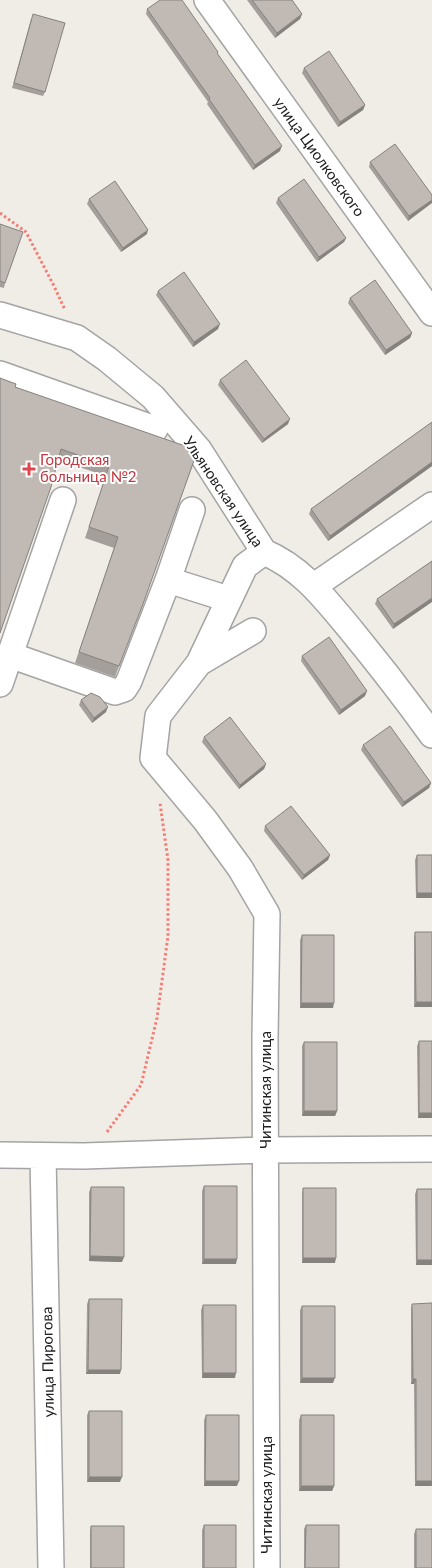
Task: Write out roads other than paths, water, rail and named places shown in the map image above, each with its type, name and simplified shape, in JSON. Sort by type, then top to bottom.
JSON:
[{"type":"street","name":"улица Циолковского","points":[[207,0],[432,313]]},
{"type":"street","name":"Ульяновская улица","points":[[0,315],[77,338],[107,359],[153,397],[199,450],[264,552],[279,559],[314,586],[388,674],[432,736]]},
{"type":"street","points":[[0,374],[155,429]]},
{"type":"street","points":[[0,684],[63,500]]},
{"type":"street","points":[[314,586],[432,505]]},
{"type":"street","points":[[10,656],[115,692],[124,690],[168,580],[192,510]]},
{"type":"street","points":[[199,663],[245,566],[264,552]]},
{"type":"street","points":[[168,580],[228,599]]},
{"type":"street","points":[[199,663],[253,631]]},
{"type":"street","name":"Читинская улица","points":[[199,663],[158,716],[153,758],[205,820],[240,868],[267,914],[265,1038],[267,1568]]},
{"type":"street","points":[[0,1154],[84,1156],[266,1150],[432,1149]]},
{"type":"street","name":"улица Пирогова","points":[[43,1156],[51,1568]]},
{"type":"place","name":"Городская больница №2","points":[[29,469]]}]
